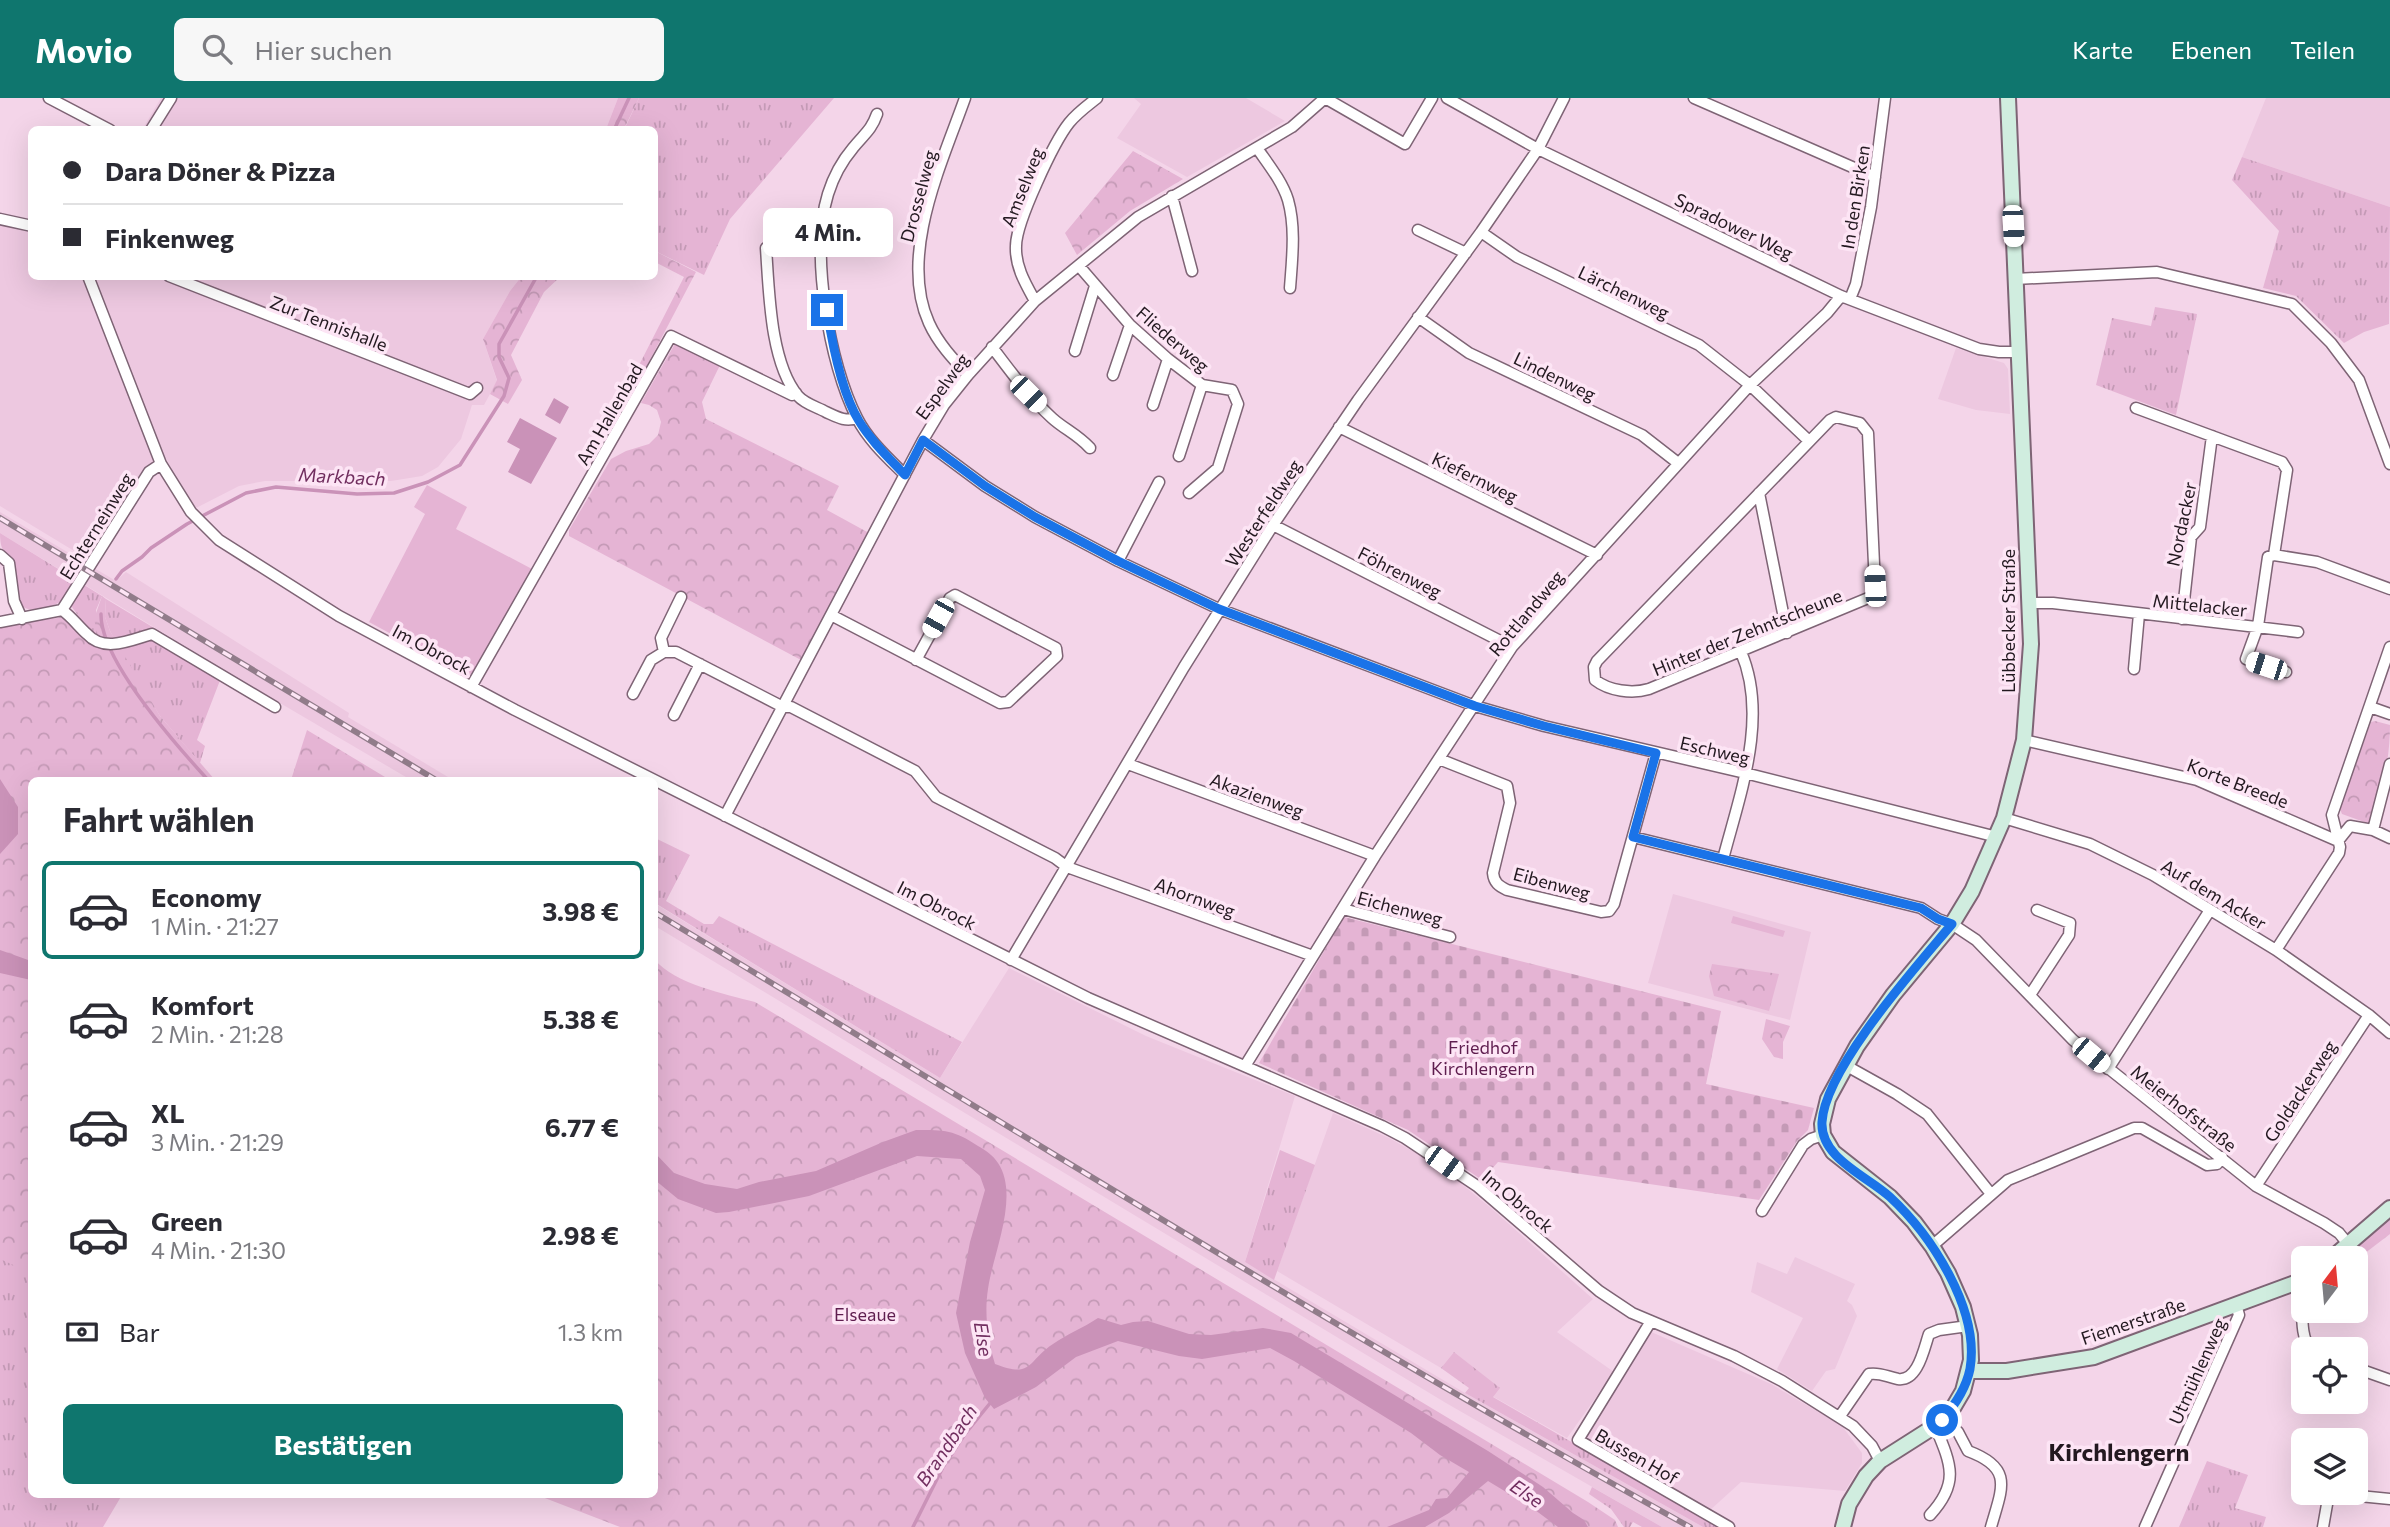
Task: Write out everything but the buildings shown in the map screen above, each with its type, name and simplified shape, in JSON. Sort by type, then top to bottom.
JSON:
[{"type":"street","points":[[49,98],[102,126]]},
{"type":"street","points":[[154,126],[171,98]]},
{"type":"street","name":"Drosselweg","points":[[965,98],[923,225],[918,277],[929,322],[950,356],[968,374]]},
{"type":"street","name":"Amselweg","points":[[1035,300],[1021,276],[1017,255],[1016,245],[1022,220],[1061,135],[1080,112],[1097,98]]},
{"type":"street","name":"Espelweg","points":[[725,816],[944,405],[992,346],[1035,300],[1138,217],[1292,127],[1325,98],[1405,144],[1432,98]]},
{"type":"street","name":"Spradower Weg","points":[[1447,98],[1538,149],[1845,297],[1979,349],[2019,352]]},
{"type":"street","name":"Westerfeldweg","points":[[1011,960],[1219,609],[1339,427],[1538,149],[1564,98]]},
{"type":"street","points":[[1694,98],[1875,177]]},
{"type":"street","name":"In den Birken","points":[[1845,297],[1856,284],[1875,177],[1885,98]]},
{"type":"street","name":"Lübbecker Straße","points":[[1823,1135],[1823,1112],[1845,1065],[1885,1006],[1952,924],[1972,891],[2004,818],[2024,740],[2031,656],[2008,98]]},
{"type":"street","points":[[877,114],[871,131],[852,148],[835,175],[828,194],[820,240],[820,266],[830,331],[857,418],[872,440],[905,475]]},
{"type":"street","points":[[1257,149],[1288,200],[1293,240],[1290,288]]},
{"type":"street","points":[[1172,196],[1192,271]]},
{"type":"street","points":[[0,219],[28,225]]},
{"type":"street","points":[[1419,230],[1466,253]]},
{"type":"street","name":"Lärchenweg","points":[[1481,232],[1517,257],[1699,345],[1750,384],[1810,441]]},
{"type":"street","points":[[766,248],[774,333],[786,375],[796,393]]},
{"type":"street","name":"Fliederweg","points":[[1079,266],[1130,325],[1168,359],[1202,385],[1232,390],[1238,404],[1218,468],[1189,493]]},
{"type":"street","points":[[2015,279],[2157,272],[2292,304],[2331,343],[2359,380],[2390,464]]},
{"type":"street","name":"Im Obrock","points":[[90,280],[161,464],[191,512],[202,524],[244,557],[340,616],[471,687],[648,777]]},
{"type":"street","name":"Zur Tennishalle","points":[[179,280],[470,394],[477,388]]},
{"type":"street","points":[[1075,351],[1095,286]]},
{"type":"street","name":"Rottlandweg","points":[[1245,1066],[1375,856],[1512,647],[1750,384],[1845,297]]},
{"type":"street","name":"Lindenweg","points":[[1418,317],[1469,352],[1642,435],[1678,463]]},
{"type":"street","points":[[1113,375],[1130,325]]},
{"type":"street","name":"Am Hallenbad","points":[[471,687],[671,336],[792,395],[796,393],[804,401],[843,420],[857,418]]},
{"type":"street","points":[[992,346],[1028,394],[1054,421],[1077,434],[1090,448]]},
{"type":"street","points":[[1153,405],[1168,359]]},
{"type":"street","points":[[1179,456],[1202,385]]},
{"type":"street","points":[[2136,408],[2282,462],[2287,470],[2274,555],[2318,562],[2390,589]]},
{"type":"street","name":"Hinter der Zehntscheune","points":[[1836,417],[1860,423],[1868,433],[1875,592],[1870,599],[1639,692],[1600,684],[1593,674],[1597,661],[1810,441],[1830,419],[1836,417]]},
{"type":"street","name":"Kiefernweg","points":[[1339,427],[1597,555]]},
{"type":"street","name":"Nordacker","points":[[2182,619],[2191,537],[2200,527],[2212,436]]},
{"type":"street","name":"Eschweg","points":[[923,440],[985,486],[1035,517],[1118,561],[1219,609],[1475,706],[1544,726],[1745,773],[1997,837]]},
{"type":"street","name":"Echterneinweg","points":[[62,610],[149,471],[161,464]]},
{"type":"street","points":[[1118,561],[1159,482]]},
{"type":"street","points":[[1759,493],[1787,633]]},
{"type":"street","name":"Föhrenweg","points":[[1273,525],[1512,647]]},
{"type":"street","points":[[0,555],[9,563],[15,601],[22,619]]},
{"type":"street","name":"Mittelacker","points":[[2274,555],[2268,557],[2258,626],[2246,659],[2286,672]]},
{"type":"street","points":[[831,615],[916,660],[1000,703],[1007,702],[1057,656],[1056,648],[955,595],[950,598],[916,660]]},
{"type":"street","points":[[634,694],[651,660],[664,652],[661,638],[681,597]]},
{"type":"street","name":"Mittelacker","points":[[2029,603],[2053,603],[2298,632]]},
{"type":"street","points":[[0,622],[62,610],[92,639],[100,643],[116,645],[152,634],[275,707]]},
{"type":"street","name":"Mittelacker","points":[[2134,669],[2139,614]]},
{"type":"street","points":[[2276,950],[2339,853],[2332,815],[2390,647]]},
{"type":"street","name":"Ahornweg","points":[[664,652],[676,652],[915,771],[936,797],[1055,858],[1067,867],[1313,956]]},
{"type":"street","points":[[1723,859],[1745,773],[1751,731],[1750,678],[1741,652]]},
{"type":"street","points":[[674,715],[700,664]]},
{"type":"street","points":[[2371,707],[2390,714]]},
{"type":"street","name":"Korte Breede","points":[[2024,740],[2197,780],[2338,841]]},
{"type":"street","name":"Eibenweg","points":[[1439,759],[1507,786],[1510,803],[1493,873],[1498,885],[1507,890],[1587,910],[1609,911],[1614,904],[1656,753]]},
{"type":"street","name":"Akazienweg","points":[[1128,764],[1375,856]]},
{"type":"street","points":[[2373,830],[2390,764]]},
{"type":"street","name":"Im Obrock","points":[[658,782],[1138,1021],[1405,1138],[1477,1186],[1599,1291],[1632,1313],[1767,1372],[1840,1416],[1872,1446],[1880,1461]]},
{"type":"street","name":"Auf dem Acker","points":[[2004,818],[2090,844],[2153,875],[2276,950],[2369,1015],[2390,1033]]},
{"type":"street","points":[[2338,841],[2350,826],[2373,830],[2390,838]]},
{"type":"street","name":"Meierhofstraße","points":[[1633,837],[1921,908],[1952,924],[1976,940],[2073,1040],[2108,1069],[2256,1186],[2324,1223],[2339,1233],[2348,1244]]},
{"type":"street","name":"Eichenweg","points":[[1343,909],[1450,937]]},
{"type":"street","points":[[2030,995],[2069,935],[2070,923],[2037,910]]},
{"type":"street","points":[[2108,1069],[2210,910]]},
{"type":"street","name":"Goldackerweg","points":[[2256,1186],[2369,1015]]},
{"type":"street","points":[[1845,1065],[1897,1094],[1927,1115],[1991,1194]]},
{"type":"street","points":[[1932,1246],[2008,1180],[2134,1128],[2142,1128],[2207,1164],[2217,1164],[2222,1157]]},
{"type":"street","points":[[1762,1211],[1803,1145],[1823,1135],[1833,1152],[1891,1198],[1914,1222],[1932,1246],[1955,1287],[1968,1326],[1971,1349],[1969,1371],[1963,1391],[1938,1423],[1880,1461],[1856,1490],[1843,1527]]},
{"type":"street","points":[[2346,1246],[2390,1208]]},
{"type":"street","name":"Fiemerstraße","points":[[1969,1371],[2007,1371],[2094,1357],[2291,1285]]},
{"type":"street","name":"Utmühlenweg","points":[[2145,1527],[2239,1315],[2236,1305]]},
{"type":"street","name":"Bussen Hof","points":[[1651,1321],[1578,1440],[1729,1527]]},
{"type":"street","points":[[1840,1416],[1869,1374],[1880,1373],[1903,1379],[1908,1377],[1919,1362],[1929,1334],[1968,1326]]},
{"type":"street","points":[[2368,1372],[2390,1380]]},
{"type":"street","points":[[1930,1515],[1949,1491],[1951,1479],[1938,1423]]},
{"type":"street","points":[[1938,1423],[1958,1432],[1968,1451],[1986,1458],[1997,1470],[2000,1494],[1991,1527]]},
{"type":"street","points":[[2323,1527],[2329,1493],[2390,1499]]},
{"type":"shaded area","points":[[161,98],[618,98],[607,126],[144,126]]},
{"type":"shaded area","points":[[1134,98],[1246,98],[1285,121],[1187,177],[1117,138],[1141,104]]},
{"type":"shaded area","points":[[2266,98],[2390,98],[2390,207],[2242,157]]},
{"type":"shaded area","points":[[0,225],[28,231],[28,280],[519,280],[483,339],[497,381],[484,405],[472,405],[461,439],[438,467],[422,476],[391,481],[265,481],[239,486],[196,508],[166,458],[145,467],[89,560],[0,506]]},
{"type":"shaded area","points":[[1956,348],[2004,363],[2008,369],[2010,414],[1976,410],[1938,399]]},
{"type":"shaded area","points":[[0,512],[116,581],[126,572],[349,713],[348,717],[448,777],[406,777],[0,533]]},
{"type":"shaded area","points":[[1673,894],[1811,932],[1790,1020],[1648,983]]},
{"type":"shaded area","points":[[658,905],[940,1078],[1009,968],[1146,1036],[1295,1096],[1245,1262],[1465,1393],[1703,1527],[1662,1527],[1446,1403],[658,928]]},
{"type":"shaded area","points":[[1333,1113],[1389,1138],[1441,1167],[1593,1299],[1557,1332],[1614,1372],[1567,1438],[1492,1396],[1499,1388],[1454,1352],[1441,1368],[1277,1271]]},
{"type":"shaded area","points":[[1795,1257],[1855,1284],[1847,1301],[1857,1316],[1835,1369],[1826,1371],[1812,1391],[1777,1369],[1803,1318],[1751,1292],[1757,1262],[1787,1274]]},
{"type":"shaded area","points":[[1649,1331],[1771,1384],[1842,1426],[1862,1453],[1862,1463],[1845,1491],[1741,1482],[1708,1512],[1584,1440]]},
{"type":"green space","points":[[618,98],[639,98],[625,126],[607,126]]},
{"type":"green space","points":[[639,98],[834,98],[730,219],[704,275],[658,252],[658,126],[626,126]]},
{"type":"green space","points":[[1133,151],[1183,179],[1130,211],[1077,255],[1065,233]]},
{"type":"green space","points":[[2242,157],[2390,207],[2389,324],[2364,332],[2344,343],[2296,296],[2263,288],[2279,231],[2232,180]]},
{"type":"green space","points":[[658,253],[696,272],[641,377],[635,373],[684,277],[658,264]]},
{"type":"green space","points":[[519,280],[557,280],[544,292],[511,355],[522,380],[508,404],[490,394],[497,380],[483,339]]},
{"type":"green space","points":[[2155,307],[2197,314],[2176,415],[2096,385],[2112,318],[2151,326]]},
{"type":"green space","points":[[676,342],[721,363],[702,402],[706,419],[839,486],[827,510],[869,533],[801,660],[569,536],[569,530],[611,459],[649,444],[658,435],[661,422],[657,410],[641,403]]},
{"type":"green space","points":[[427,485],[467,507],[456,529],[532,569],[479,665],[469,676],[369,622],[425,514],[414,507]]},
{"type":"green space","points":[[0,533],[102,596],[96,610],[99,639],[92,636],[72,607],[62,601],[38,610],[21,605],[16,596],[13,567],[1,546]]},
{"type":"green space","points":[[102,596],[106,599],[105,617],[110,631],[160,716],[212,777],[28,777],[28,1272],[0,1259],[0,624],[67,617],[98,636],[94,619]]},
{"type":"green space","points":[[106,599],[224,670],[197,740],[205,746],[200,763],[160,716],[130,668],[105,617]]},
{"type":"green space","points":[[2371,722],[2390,725],[2389,750],[2379,798],[2371,821],[2367,823],[2342,814],[2340,809]]},
{"type":"green space","points":[[307,730],[385,777],[292,777]]},
{"type":"green space","points":[[658,839],[690,855],[666,901],[704,924],[713,924],[719,916],[962,1042],[940,1078],[658,905]]},
{"type":"green space","points":[[1733,916],[1785,931],[1783,937],[1731,923]]},
{"type":"green space","name":"Friedhof Kirchlengern","points":[[1344,917],[1721,1011],[1706,1084],[1814,1108],[1808,1130],[1797,1141],[1759,1200],[1498,1162],[1482,1180],[1408,1130],[1259,1063]]},
{"type":"green space","name":"Elseaue","points":[[658,963],[688,982],[755,1002],[1588,1502],[1615,1520],[1618,1527],[620,1527],[545,1498],[658,1498]]},
{"type":"green space","points":[[1712,964],[1779,974],[1769,1011],[1714,996],[1709,976]]},
{"type":"green space","points":[[0,993],[28,1000],[28,1498],[120,1498],[103,1527],[0,1527]]},
{"type":"green space","points":[[1766,1019],[1790,1026],[1783,1042],[1783,1059],[1774,1057],[1762,1039]]},
{"type":"green space","points":[[1280,1150],[1315,1165],[1274,1280],[1245,1262]]},
{"type":"green space","points":[[2390,1220],[2390,1234],[2368,1251],[2368,1246],[2359,1246]]},
{"type":"green space","points":[[1454,1352],[1500,1388],[1493,1397],[1720,1527],[1703,1527],[1465,1393],[1469,1388],[1441,1368]]},
{"type":"green space","points":[[2207,1461],[2248,1475],[2235,1508],[2266,1517],[2263,1527],[2179,1527]]},
{"type":"green space","points":[[1592,1487],[1662,1527],[1642,1527],[1633,1522],[1630,1527],[1624,1527],[1611,1509],[1589,1494]]},
{"type":"water","points":[[554,398],[569,407],[560,424],[545,415]]},
{"type":"water","points":[[520,418],[557,438],[531,484],[508,472],[520,449],[507,442]]},
{"type":"water","points":[[0,779],[18,807],[18,834],[0,854]]},
{"type":"water","points":[[0,950],[28,960],[28,979],[0,973]]},
{"type":"water","name":"Else","points":[[916,1130],[942,1131],[962,1137],[983,1149],[998,1163],[1004,1176],[1006,1208],[986,1308],[995,1364],[1016,1370],[1023,1369],[1053,1344],[1098,1318],[1121,1325],[1148,1321],[1189,1334],[1211,1335],[1263,1328],[1291,1333],[1488,1451],[1543,1487],[1584,1520],[1588,1527],[1558,1527],[1488,1481],[1449,1513],[1425,1527],[1387,1527],[1429,1510],[1436,1499],[1447,1498],[1469,1472],[1411,1433],[1270,1348],[1202,1359],[1118,1341],[1076,1357],[1036,1387],[994,1409],[985,1398],[965,1353],[956,1313],[970,1242],[985,1190],[980,1176],[961,1159],[917,1156],[809,1196],[729,1212],[716,1213],[678,1199],[658,1182],[658,1156],[674,1173],[705,1184],[737,1189],[816,1171]]},
{"type":"waterway","name":"Markbach","points":[[616,126],[629,98]]},
{"type":"waterway","name":"Markbach","points":[[116,579],[151,548],[187,524],[246,493],[276,487],[357,494],[394,493],[428,482],[460,465],[504,396],[509,378],[499,357],[499,344],[535,280]]},
{"type":"waterway","name":"Markbach","points":[[101,614],[104,633],[126,678],[160,725],[205,777]]},
{"type":"waterway","name":"Brandbach","points":[[913,1527],[943,1467],[991,1402]]},
{"type":"railway","points":[[0,518],[431,777]]},
{"type":"railway","points":[[658,914],[1428,1378],[1690,1527]]},
{"type":"district","name":"Kirchlengern","points":[[2119,1451]]},
{"type":"route","points":[[827,310],[841,373],[857,418],[872,440],[905,475],[923,440],[985,486],[1035,517],[1118,561],[1219,609],[1475,706],[1656,753],[1633,837],[1921,908],[1952,924],[1893,995],[1857,1045],[1828,1098],[1822,1125],[1826,1143],[1833,1152],[1891,1198],[1914,1222],[1932,1246],[1955,1287],[1970,1335],[1969,1371],[1963,1391],[1942,1420]]}]
